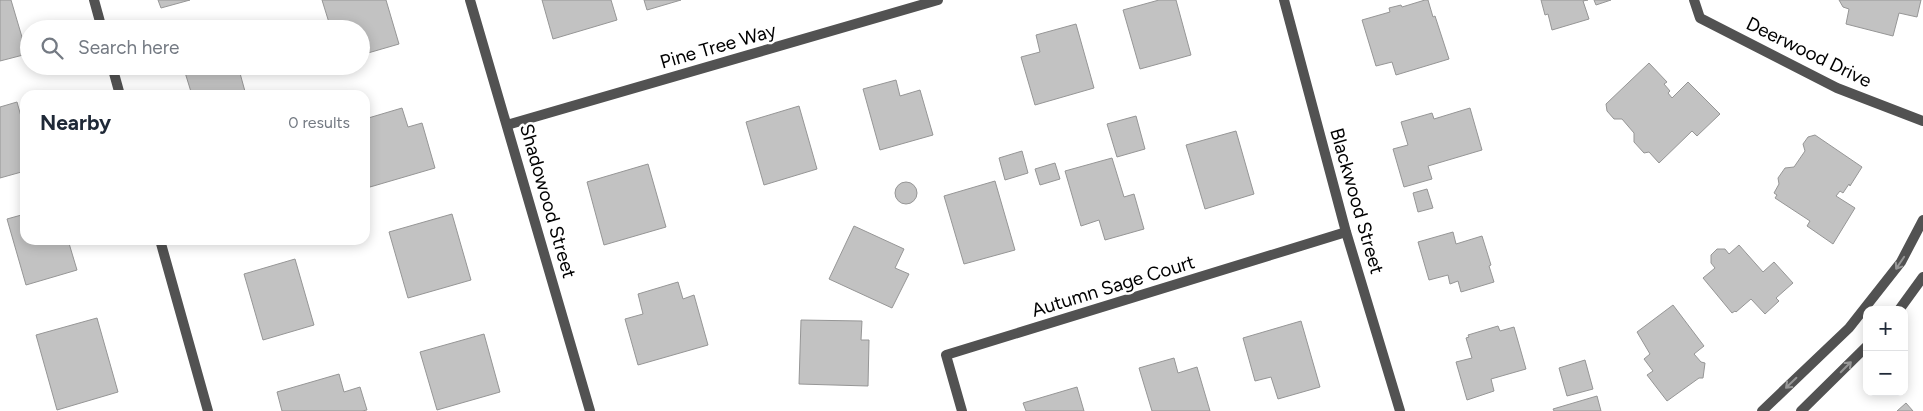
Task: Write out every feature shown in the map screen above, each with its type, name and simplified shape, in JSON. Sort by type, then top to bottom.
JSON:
[{"type":"street","points":[[94,0],[100,20]]},
{"type":"street","name":"Shadowood Street","points":[[470,0],[590,411]]},
{"type":"street","name":"Pine Tree Way","points":[[507,125],[938,0]]},
{"type":"street","name":"Blackwood Street","points":[[1284,0],[1346,232],[1400,411]]},
{"type":"street","name":"Deerwood Drive","points":[[1694,0],[1700,18],[1837,88],[1923,121]]},
{"type":"street","points":[[114,75],[119,90]]},
{"type":"street","points":[[1762,411],[1848,328],[1901,262],[1923,220]]},
{"type":"street","name":"Autumn Sage Court","points":[[962,411],[946,356],[1346,232]]},
{"type":"street","points":[[161,245],[208,411]]},
{"type":"street","points":[[1902,306],[1923,277]]},
{"type":"street","points":[[1801,411],[1863,350]]},
{"type":"building","points":[[0,0],[11,0],[20,30],[20,56],[0,61]]},
{"type":"building","points":[[158,0],[190,0],[161,8]]},
{"type":"building","points":[[322,0],[386,0],[399,44],[370,52],[370,20],[328,20]]},
{"type":"building","points":[[542,0],[611,0],[617,20],[553,39]]},
{"type":"building","points":[[644,0],[681,0],[647,10]]},
{"type":"building","points":[[1159,0],[1176,0],[1191,55],[1140,69],[1123,10]]},
{"type":"building","points":[[1428,0],[1433,17],[1435,16],[1449,59],[1396,75],[1392,62],[1376,66],[1362,20],[1390,12],[1389,8],[1401,5],[1402,7]]},
{"type":"building","points":[[1541,0],[1588,0],[1583,1],[1589,19],[1552,30],[1548,14],[1545,15]]},
{"type":"building","points":[[1594,0],[1611,0],[1596,5]]},
{"type":"building","points":[[1839,0],[1921,0],[1917,17],[1899,13],[1893,36],[1846,24],[1849,9],[1843,7]]},
{"type":"building","points":[[1076,24],[1094,88],[1035,105],[1021,57],[1040,52],[1036,35]]},
{"type":"building","points":[[1649,63],[1667,82],[1664,84],[1670,91],[1668,93],[1672,98],[1688,82],[1720,114],[1697,136],[1692,131],[1659,163],[1649,152],[1644,153],[1634,142],[1634,133],[1622,119],[1614,119],[1607,111],[1606,104]]},
{"type":"building","points":[[186,75],[240,75],[245,90],[190,90]]},
{"type":"building","points":[[896,80],[900,96],[920,90],[933,135],[880,150],[863,89]]},
{"type":"building","points":[[17,102],[20,113],[20,172],[0,178],[0,107]]},
{"type":"building","points":[[799,106],[817,169],[764,185],[746,122]]},
{"type":"building","points":[[402,108],[408,127],[422,123],[435,168],[370,187],[370,118]]},
{"type":"building","points":[[1470,108],[1482,150],[1428,166],[1432,179],[1404,187],[1393,149],[1408,145],[1401,122],[1432,113],[1434,119]]},
{"type":"building","points":[[1136,116],[1145,149],[1117,157],[1107,124]]},
{"type":"building","points":[[1236,131],[1254,194],[1205,209],[1186,145]]},
{"type":"building","points":[[1815,135],[1862,167],[1850,186],[1849,184],[1843,193],[1840,191],[1836,196],[1855,208],[1833,244],[1807,226],[1810,221],[1775,198],[1777,195],[1774,193],[1779,184],[1778,178],[1785,168],[1794,167],[1805,151],[1803,144],[1808,137]]},
{"type":"building","points":[[1022,151],[1028,173],[1005,180],[999,158]]},
{"type":"building","points":[[1112,158],[1124,197],[1134,194],[1144,229],[1105,240],[1099,220],[1081,226],[1065,171]]},
{"type":"building","points":[[1055,163],[1060,179],[1040,185],[1035,169]]},
{"type":"building","points":[[648,164],[666,227],[604,245],[587,182]]},
{"type":"building","points":[[995,181],[1015,250],[964,264],[944,196]]},
{"type":"building","points":[[906,182],[914,185],[917,193],[914,201],[906,204],[898,201],[895,193],[898,185]]},
{"type":"building","points":[[1427,189],[1433,208],[1418,212],[1413,193]]},
{"type":"building","points":[[452,214],[471,280],[408,298],[389,232]]},
{"type":"building","points":[[20,215],[20,245],[70,245],[77,270],[26,285],[7,219]]},
{"type":"building","points":[[854,226],[904,249],[895,268],[909,274],[892,308],[829,279]]},
{"type":"building","points":[[1453,232],[1456,244],[1482,236],[1494,282],[1461,292],[1458,281],[1450,284],[1448,275],[1429,280],[1418,242]]},
{"type":"building","points":[[1739,245],[1763,272],[1774,262],[1793,283],[1776,298],[1779,301],[1765,314],[1751,299],[1736,312],[1732,313],[1703,278],[1715,268],[1711,263],[1711,255],[1717,249],[1725,249],[1729,254]]},
{"type":"building","points":[[295,259],[314,325],[263,340],[244,274]]},
{"type":"building","points":[[678,282],[683,299],[694,295],[708,345],[638,365],[625,319],[643,314],[638,294]]},
{"type":"building","points":[[1673,305],[1704,346],[1694,354],[1701,362],[1705,363],[1703,378],[1699,378],[1667,401],[1647,375],[1653,371],[1644,359],[1650,354],[1637,332]]},
{"type":"building","points":[[97,318],[118,392],[57,410],[36,335]]},
{"type":"building","points":[[801,320],[862,321],[861,340],[869,340],[868,386],[799,384]]},
{"type":"building","points":[[1301,321],[1320,387],[1278,399],[1271,377],[1255,381],[1243,338]]},
{"type":"building","points":[[1498,326],[1500,331],[1514,327],[1526,369],[1491,379],[1494,391],[1467,400],[1456,362],[1472,358],[1466,338],[1469,337],[1468,335]]},
{"type":"building","points":[[484,334],[500,392],[437,410],[420,352]]},
{"type":"building","points":[[1174,358],[1178,373],[1197,367],[1210,411],[1152,411],[1139,368]]},
{"type":"building","points":[[1585,360],[1593,389],[1567,396],[1559,368]]},
{"type":"building","points":[[339,374],[344,392],[360,387],[367,410],[282,411],[277,392]]},
{"type":"building","points":[[1077,387],[1084,411],[1026,411],[1023,403]]},
{"type":"building","points":[[1597,396],[1601,411],[1554,411],[1553,409]]},
{"type":"building","points":[[1906,403],[1913,411],[1897,411]]}]
